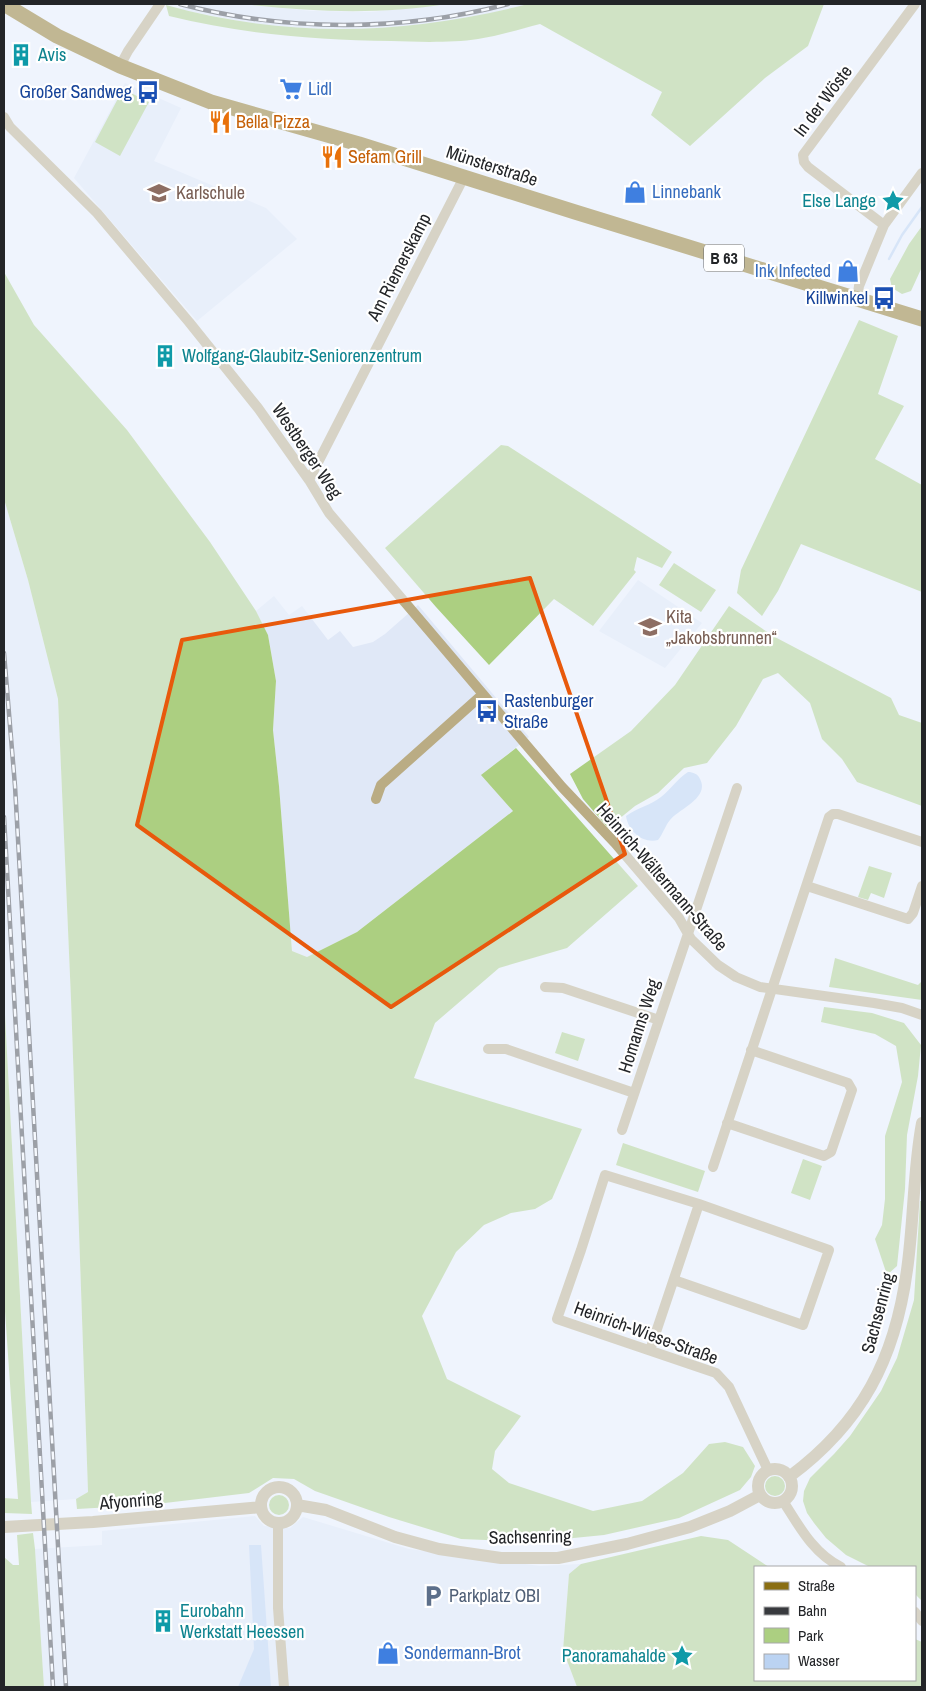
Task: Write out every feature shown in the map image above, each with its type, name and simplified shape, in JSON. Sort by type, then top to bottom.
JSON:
[{"type":"main road","name":"Münsterstraße","points":[[4,4],[58,36],[120,66],[211,102],[360,144],[922,318]]},
{"type":"street","points":[[120,66],[128,50],[160,4]]},
{"type":"street","name":"In der Wöste","points":[[884,225],[808,167],[804,162],[804,155],[916,4]]},
{"type":"street","name":"Westberger Weg","points":[[4,117],[10,127],[73,188],[118,236],[258,408],[309,480],[329,513],[581,807]]},
{"type":"street","points":[[857,298],[859,286],[884,225],[922,173]]},
{"type":"street","name":"Am Riemerskamp","points":[[309,480],[464,177]]},
{"type":"street","points":[[376,799],[381,785],[483,694]]},
{"type":"street","name":"Homanns Weg","points":[[622,1130],[737,788]]},
{"type":"street","name":"Heinrich-Wältermann-Straße","points":[[581,807],[668,904],[692,939],[710,958],[732,975],[750,984],[874,1003],[922,1014]]},
{"type":"street","points":[[713,1167],[829,817],[833,814],[838,814],[922,842]]},
{"type":"street","points":[[807,886],[908,919],[913,913],[922,886]]},
{"type":"street","points":[[545,987],[563,988],[659,1020]]},
{"type":"street","points":[[488,1049],[506,1049],[634,1093]]},
{"type":"street","points":[[727,1123],[824,1156],[832,1152],[852,1090],[848,1083],[751,1050]]},
{"type":"street","name":"Sachsenring","points":[[789,1477],[815,1457],[847,1423],[875,1382],[889,1349],[897,1324],[907,1270],[922,1123]]},
{"type":"street","name":"Heinrich-Wiese-Straße","points":[[699,1204],[605,1175],[582,1250],[557,1319],[716,1373],[729,1387],[768,1470]]},
{"type":"street","points":[[650,1350],[699,1204],[829,1250],[803,1325],[674,1280]]},
{"type":"street","points":[[768,1470],[781,1470],[789,1477],[791,1490],[783,1501],[770,1503],[760,1495],[759,1480],[768,1470]]},
{"type":"street","points":[[278,1487],[292,1492],[297,1500],[297,1505],[292,1519],[283,1523],[266,1518],[261,1507],[266,1493],[278,1487]]},
{"type":"street","name":"Sachsenring","points":[[297,1505],[326,1510],[395,1537],[438,1549],[501,1558],[558,1558],[627,1544],[690,1527],[730,1511],[760,1495]]},
{"type":"street","points":[[783,1501],[806,1537],[821,1553],[840,1566]]},
{"type":"street","name":"Afyonring","points":[[4,1527],[93,1522],[261,1507]]},
{"type":"street","points":[[278,1523],[278,1608],[284,1687]]},
{"type":"highlighted area","points":[[530,578],[625,854],[391,1007],[137,825],[182,640]]},
{"type":"shaded area","points":[[184,4],[243,4],[311,11],[371,12],[447,4],[528,4],[485,15],[424,25],[367,29],[311,29],[260,25],[182,10]]},
{"type":"shaded area","name":"Karlschule","points":[[125,83],[181,108],[154,161],[266,208],[297,239],[197,321],[74,178]]},
{"type":"shaded area","points":[[4,499],[28,580],[58,699],[71,999],[88,1492],[76,1499],[31,1502],[4,996]]},
{"type":"shaded area","name":"Kita „Jakobsbrunnen“","points":[[638,580],[702,623],[665,668],[599,631]]},
{"type":"shaded area","points":[[274,596],[289,615],[302,606],[328,640],[340,631],[353,647],[373,642],[418,605],[529,737],[482,775],[513,811],[357,932],[307,957],[292,951],[273,730],[276,681],[268,635],[256,611]]},
{"type":"shaded area","points":[[255,1516],[264,1526],[290,1528],[303,1517],[409,1549],[540,1566],[581,1564],[569,1575],[563,1650],[577,1687],[44,1687],[35,1549],[102,1545],[102,1531]]},
{"type":"green space","points":[[243,4],[447,4],[396,10],[345,11]]},
{"type":"green space","points":[[528,4],[824,4],[808,46],[765,78],[690,146],[651,115],[662,92],[540,24],[494,36],[457,41],[423,42],[335,39],[252,32],[196,22],[169,16],[166,5],[257,24],[347,29],[437,22]]},
{"type":"green space","points":[[123,89],[149,102],[120,156],[95,142]]},
{"type":"green space","points":[[922,226],[922,267],[911,291],[902,294],[892,288],[890,279],[909,244]]},
{"type":"green space","points":[[4,272],[34,325],[127,430],[210,542],[256,611],[268,635],[276,681],[273,730],[292,951],[307,957],[357,932],[513,811],[481,775],[516,748],[638,886],[567,948],[499,968],[435,1023],[414,1078],[582,1129],[552,1199],[535,1209],[511,1213],[484,1225],[456,1252],[422,1316],[447,1379],[521,1416],[495,1451],[492,1469],[509,1483],[593,1511],[642,1501],[683,1473],[709,1444],[725,1442],[743,1447],[755,1466],[751,1477],[740,1490],[679,1518],[604,1535],[533,1542],[461,1539],[389,1517],[315,1491],[294,1479],[273,1478],[249,1493],[148,1505],[77,1509],[76,1499],[88,1492],[71,999],[58,699],[28,580],[4,499]]},
{"type":"green space","points":[[859,320],[898,336],[878,394],[904,406],[875,459],[922,485],[922,592],[801,544],[778,591],[762,616],[737,593],[741,570]]},
{"type":"green space","points":[[501,445],[508,446],[672,552],[662,568],[637,557],[634,570],[636,572],[593,626],[554,599],[489,665],[385,548]]},
{"type":"green space","points":[[674,563],[716,590],[701,612],[659,585]]},
{"type":"green space","points":[[729,606],[773,636],[891,698],[899,715],[922,723],[922,806],[857,782],[842,759],[822,739],[810,703],[778,673],[763,679],[736,726],[707,763],[684,768],[658,793],[635,806],[608,828],[583,799],[570,774],[631,731],[675,685]]},
{"type":"green space","points":[[869,866],[892,873],[884,898],[871,893],[868,900],[858,897]]},
{"type":"green space","points":[[835,958],[918,985],[922,981],[922,1000],[829,987]]},
{"type":"green space","points":[[4,996],[32,1514],[4,1513],[4,1498],[18,1499],[4,1297]]},
{"type":"green space","points":[[824,1007],[872,1013],[904,1023],[921,1045],[918,1076],[907,1135],[905,1189],[897,1266],[887,1275],[875,1239],[882,1225],[885,1199],[885,1136],[902,1082],[896,1046],[875,1034],[821,1022]]},
{"type":"green space","points":[[562,1032],[585,1039],[578,1061],[555,1053]]},
{"type":"green space","points":[[623,1143],[705,1171],[698,1192],[616,1165]]},
{"type":"green space","points":[[803,1159],[822,1166],[810,1200],[791,1193]]},
{"type":"green space","points":[[920,1201],[922,1201],[922,1601],[916,1595],[916,1566],[868,1566],[846,1555],[826,1538],[814,1523],[807,1513],[803,1501],[804,1491],[810,1478],[850,1436],[881,1391],[897,1358],[914,1300]]},
{"type":"green space","points":[[771,1476],[779,1476],[785,1482],[785,1490],[779,1496],[771,1496],[765,1490],[765,1482]]},
{"type":"green space","points":[[275,1495],[283,1495],[289,1501],[289,1509],[283,1515],[275,1515],[269,1509],[269,1501]]},
{"type":"green space","points":[[33,1533],[44,1687],[4,1687],[4,1557],[13,1565],[19,1565],[17,1535]]},
{"type":"green space","points":[[701,1536],[728,1540],[767,1566],[754,1566],[754,1681],[916,1681],[916,1639],[922,1642],[922,1687],[577,1687],[563,1650],[569,1574],[581,1564]]},
{"type":"water","points":[[688,772],[692,772],[700,779],[701,792],[697,797],[670,820],[658,840],[647,840],[637,835],[627,822],[626,816],[657,800]]},
{"type":"water","points":[[249,1545],[261,1545],[271,1687],[238,1687],[254,1649]]},
{"type":"waterway","points":[[889,259],[902,235],[922,207]]},
{"type":"railway","points":[[180,4],[261,20],[302,24],[344,25],[386,24],[427,20],[508,4]]},
{"type":"railway","points":[[4,653],[15,786],[66,1687]]},
{"type":"railway","points":[[4,817],[53,1687]]},
{"type":"place","name":"Avis","points":[[21,55]]},
{"type":"place","name":"Lidl","points":[[291,89]]},
{"type":"place","name":"Großer Sandweg","points":[[148,92]]},
{"type":"place","name":"Bella Pizza","points":[[220,122]]},
{"type":"place","name":"Sefam Grill","points":[[332,157]]},
{"type":"place","name":"Linnebank","points":[[635,192]]},
{"type":"place","name":"Karlschule","points":[[159,193]]},
{"type":"place","name":"Else Lange","points":[[893,201]]},
{"type":"place","name":"Ink Infected","points":[[848,271]]},
{"type":"place","name":"Killwinkel","points":[[884,298]]},
{"type":"place","name":"Wolfgang-Glaubitz-Seniorenzentrum","points":[[165,356]]},
{"type":"place","name":"Kita „Jakobsbrunnen“","points":[[650,627]]},
{"type":"place","name":"Rastenburger Straße","points":[[487,711]]},
{"type":"place","name":"Parkplatz OBI","points":[[433,1596]]},
{"type":"place","name":"Eurobahn Werkstatt Heessen","points":[[163,1621]]},
{"type":"place","name":"Sondermann-Brot","points":[[388,1653]]},
{"type":"place","name":"Panoramahalde","points":[[682,1656]]}]
